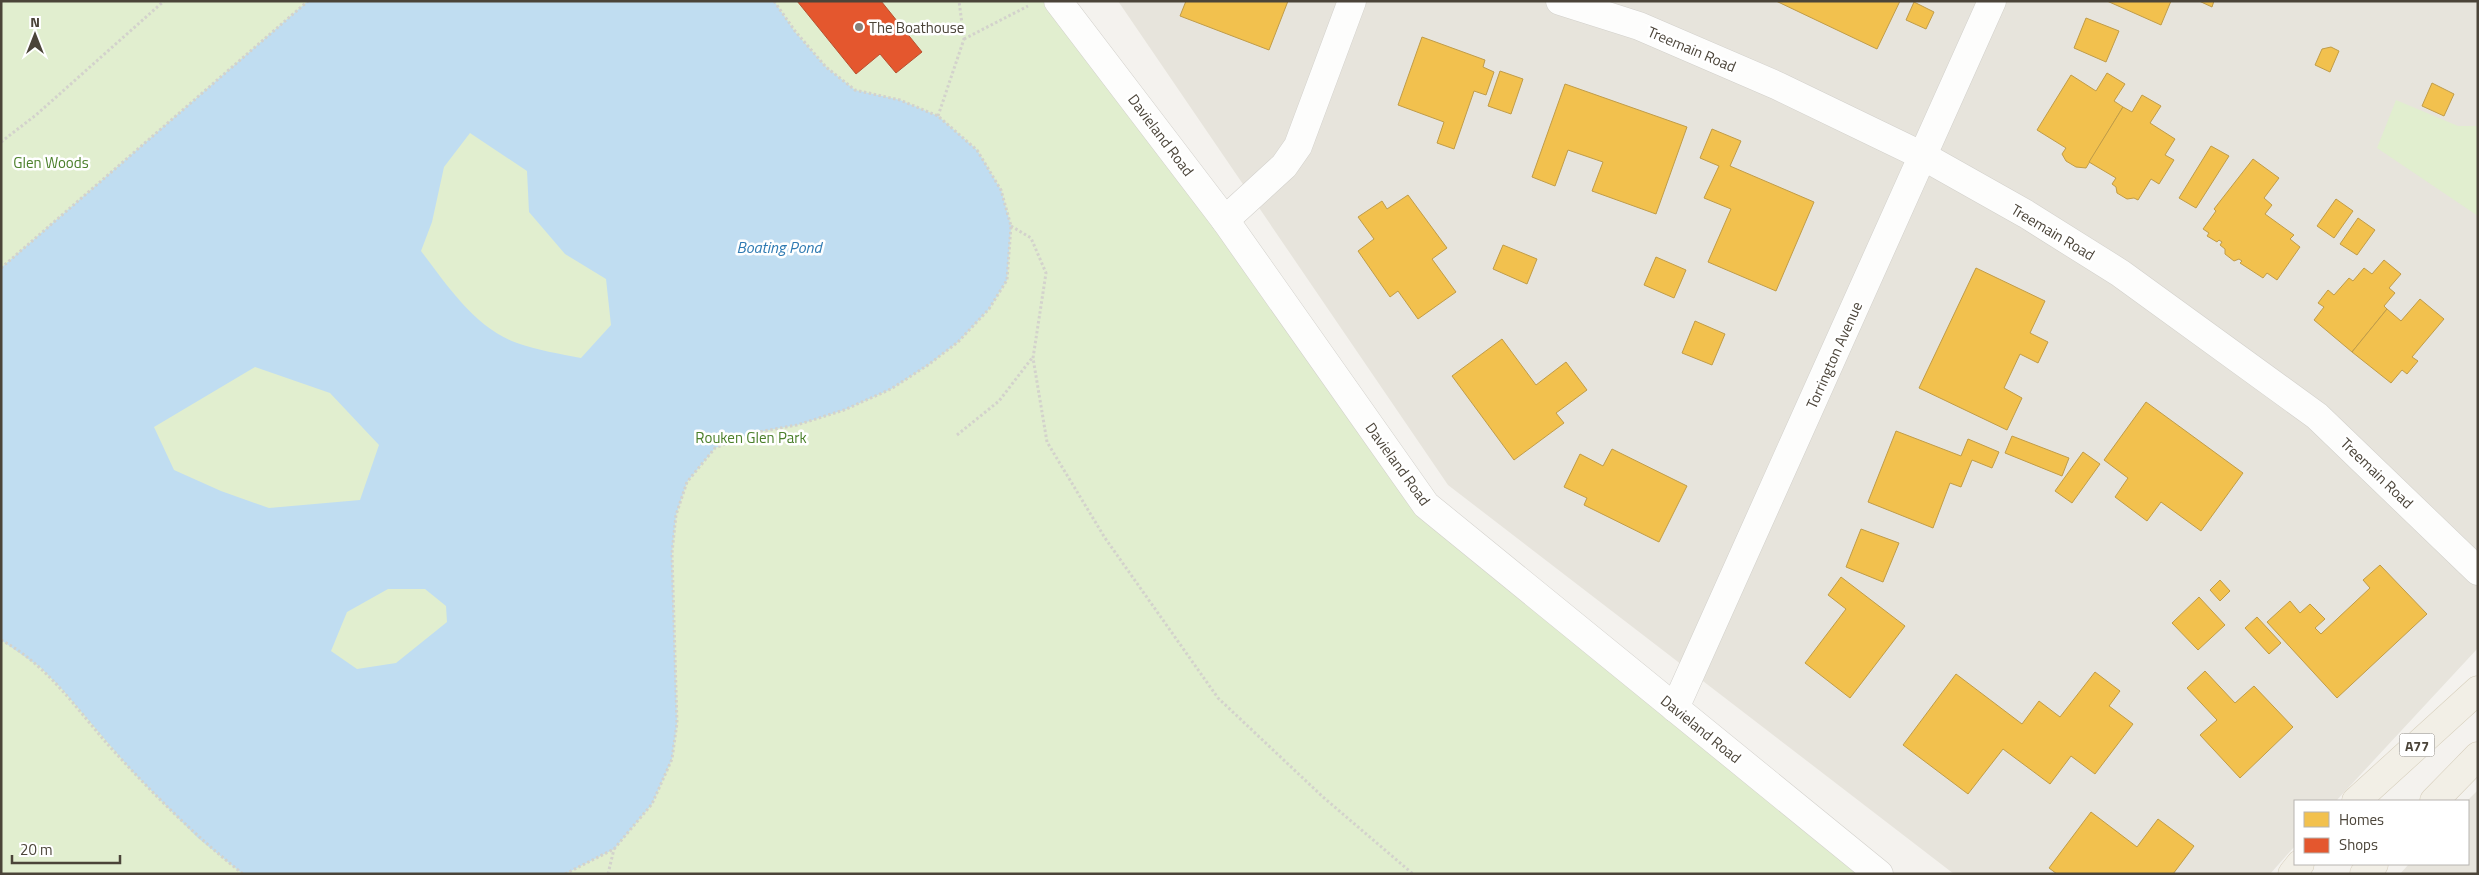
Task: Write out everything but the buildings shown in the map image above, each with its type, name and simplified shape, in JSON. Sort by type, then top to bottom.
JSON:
[{"type":"main road","name":"A77","points":[[2365,798],[2478,690]]},
{"type":"main road","points":[[2435,800],[2478,756]]},
{"type":"main road","points":[[2364,874],[2373,865]]},
{"type":"street","name":"Davieland Road","points":[[1058,1],[1225,220],[1426,505],[1879,874]]},
{"type":"street","points":[[1225,220],[1284,166],[1298,146],[1352,1]]},
{"type":"street","name":"Treemain Road","points":[[1560,1],[1639,26],[1778,86],[1923,156],[2026,214],[2120,273],[2317,416],[2478,571]]},
{"type":"street","name":"Torrington Avenue","points":[[1676,708],[1992,1]]},
{"type":"path","points":[[1,142],[36,114],[164,1]]},
{"type":"path","points":[[1,268],[308,1]]},
{"type":"path","points":[[565,874],[614,849],[652,804],[672,759],[677,723],[672,553],[676,515],[687,482],[715,448],[753,434],[797,424],[844,410],[891,389],[928,365],[958,342],[989,309],[1007,280],[1011,226],[1001,190],[977,150],[938,116],[900,100],[855,90],[826,67],[795,32],[774,1]]},
{"type":"path","points":[[938,116],[964,39],[958,1]]},
{"type":"path","points":[[964,39],[1030,6]]},
{"type":"path","points":[[1011,226],[1031,238],[1046,273],[1033,358],[1047,442],[1105,538],[1218,698],[1323,797],[1413,874]]},
{"type":"path","points":[[957,435],[999,401],[1033,358]]},
{"type":"path","points":[[1,640],[40,667],[61,688],[132,771],[198,838],[243,874]]},
{"type":"path","points":[[608,874],[614,849]]},
{"type":"shaded area","points":[[1118,1],[2478,1],[2478,648],[2337,800],[2294,800],[2294,847],[2270,874],[1954,874],[1448,485]]},
{"type":"shaded area","points":[[2478,790],[2478,874],[2400,874],[2408,865],[2469,865],[2468,800]]},
{"type":"green space","name":"Rouken Glen Park","points":[[1,1],[1058,1],[1426,505],[1879,874],[1,874]]},
{"type":"green space","points":[[2396,100],[2458,126],[2478,126],[2478,216],[2377,148]]},
{"type":"water","name":"Boating Pond","points":[[308,1],[774,1],[795,32],[826,67],[855,90],[900,100],[938,116],[977,150],[1001,190],[1011,226],[1007,280],[989,309],[958,342],[928,365],[891,389],[844,410],[797,425],[753,433],[715,448],[687,482],[676,515],[672,553],[677,723],[672,759],[652,804],[614,849],[565,874],[243,874],[198,838],[132,771],[61,688],[40,667],[1,640],[1,268]],"holes":[[[470,133],[527,171],[529,212],[565,254],[606,279],[611,325],[581,358],[517,343],[488,327],[463,304],[421,251],[432,222],[444,167]],[[255,367],[330,393],[379,445],[360,500],[269,508],[221,491],[174,470],[154,427]],[[388,589],[425,589],[446,606],[447,622],[396,663],[357,669],[331,651],[347,612]]]},
{"type":"place","name":"The Boathouse","points":[[859,27]]},
{"type":"park label","name":"Glen Woods","points":[[51,162]]}]
